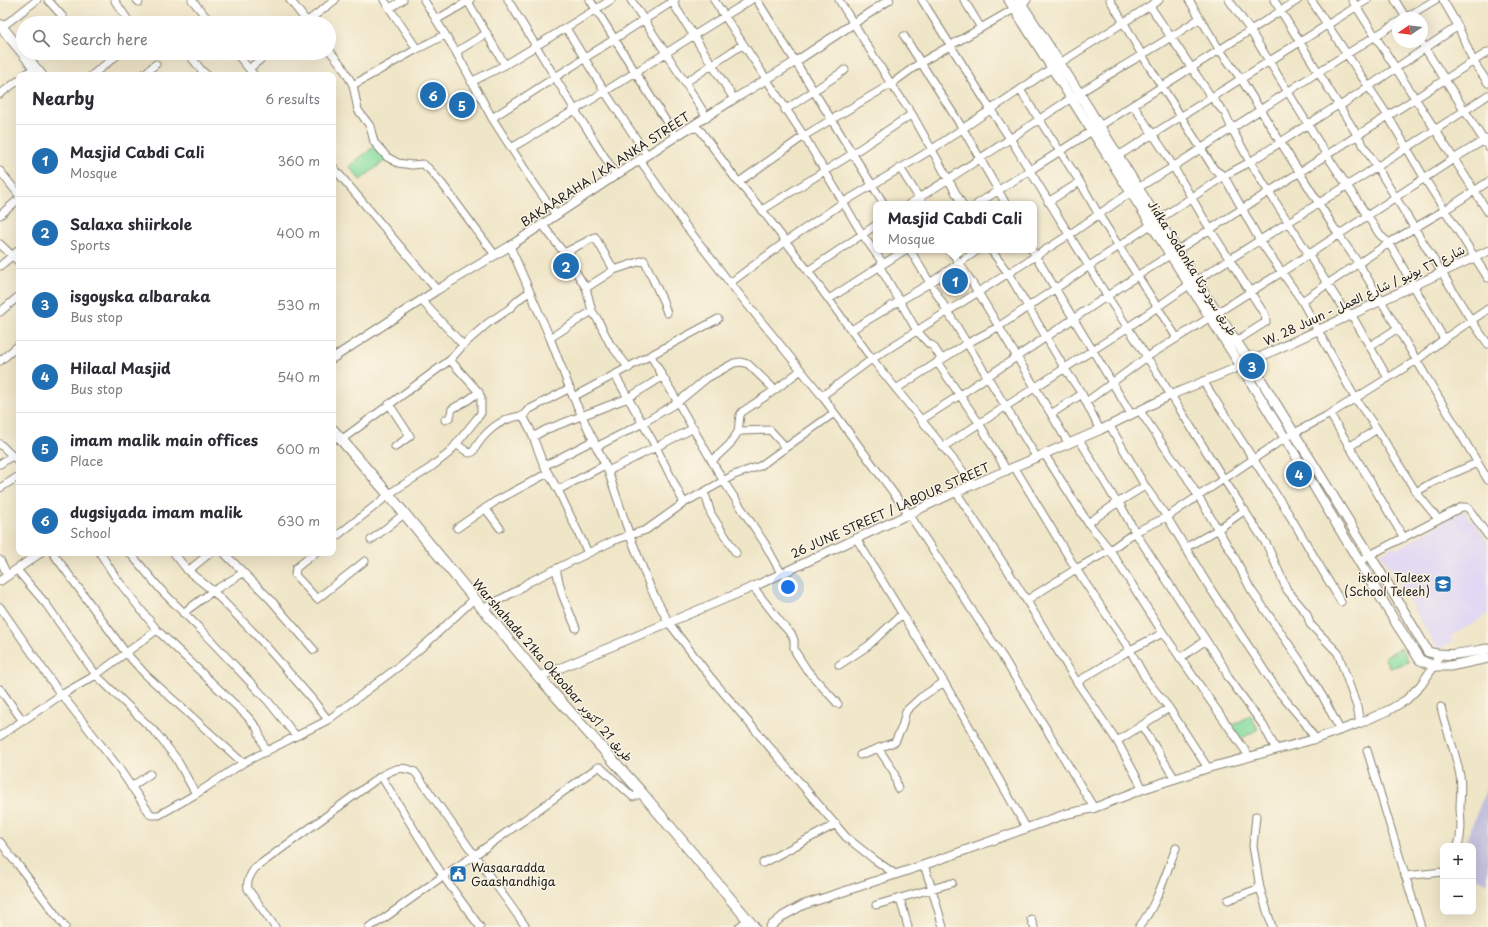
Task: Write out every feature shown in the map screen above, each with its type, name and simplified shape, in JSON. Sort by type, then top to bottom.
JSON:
[{"type":"main road","name":"Jidka Sodonka طريق سودونكا","points":[[1009,0],[1020,3],[1056,66],[1213,315],[1241,366],[1396,623],[1420,660],[1434,666]]},
{"type":"main road","points":[[1,26],[16,44]]},
{"type":"main road","points":[[29,60],[38,71]]},
{"type":"main road","name":"Jidka Sodonka طريق سودونكا","points":[[1096,129],[1118,156],[1134,190]]},
{"type":"main road","name":"Jidka Sodonka طريق سودونكا","points":[[1213,315],[1236,341],[1250,362],[1370,555],[1428,652],[1439,655]]},
{"type":"main road","name":"Warshahada 21ka Oktoobar طريق 21 أكتوبر","points":[[336,434],[539,677],[642,793],[751,923]]},
{"type":"main road","points":[[1439,655],[1453,655],[1488,649],[1488,653]]},
{"type":"main road","points":[[1434,666],[1450,666],[1488,658]]},
{"type":"street","points":[[1,26],[37,0]]},
{"type":"street","points":[[48,0],[61,16]]},
{"type":"street","points":[[192,0],[205,16]]},
{"type":"street","points":[[290,0],[302,16]]},
{"type":"street","points":[[316,16],[335,0]]},
{"type":"street","points":[[384,0],[416,49]]},
{"type":"street","points":[[390,8],[403,0]]},
{"type":"street","points":[[424,0],[456,52],[471,82],[510,148],[556,216]]},
{"type":"street","points":[[436,20],[468,0],[505,65]]},
{"type":"street","points":[[508,0],[616,175]]},
{"type":"street","points":[[590,0],[676,137]]},
{"type":"street","points":[[471,82],[505,65],[611,0]]},
{"type":"street","points":[[632,0],[665,54],[686,82],[707,118]]},
{"type":"street","points":[[714,0],[785,110],[804,136],[862,234],[873,249]]},
{"type":"street","points":[[510,148],[636,73],[751,0]]},
{"type":"street","points":[[757,0],[882,201]]},
{"type":"street","points":[[839,0],[891,84],[912,114],[960,201]]},
{"type":"street","name":"BAKAARAHA / KA ANKA STREET","points":[[336,356],[437,290],[510,246],[616,175],[890,0]]},
{"type":"street","points":[[922,0],[1011,140],[1107,296],[1267,545],[1287,590],[1307,614],[1310,624],[1338,653],[1357,707],[1360,723]]},
{"type":"street","points":[[964,0],[981,28]]},
{"type":"street","points":[[1110,0],[1142,55],[1214,169],[1224,176],[1260,241],[1302,302],[1355,398],[1378,430],[1416,492],[1438,519]]},
{"type":"street","points":[[730,283],[785,242],[844,202],[931,150],[1056,66],[1159,0]]},
{"type":"street","points":[[1188,0],[1219,49],[1241,79],[1338,234],[1359,264],[1488,480]]},
{"type":"street","points":[[1229,0],[1250,30],[1346,185],[1380,234],[1389,243],[1444,339]]},
{"type":"street","points":[[1274,0],[1471,320],[1488,344]]},
{"type":"street","points":[[982,201],[1298,0]]},
{"type":"street","points":[[1311,0],[1388,116],[1425,179],[1488,278]]},
{"type":"street","points":[[1118,156],[1153,136],[1327,25],[1354,3],[1367,0]]},
{"type":"street","points":[[1395,0],[1402,12]]},
{"type":"street","points":[[1415,12],[1435,0]]},
{"type":"street","points":[[1443,0],[1458,26],[1473,61],[1488,83]]},
{"type":"street","points":[[114,1],[125,16]]},
{"type":"street","points":[[492,118],[673,1],[734,99]]},
{"type":"street","points":[[739,182],[804,136],[891,84],[920,63],[981,28],[1020,3]]},
{"type":"street","points":[[1354,3],[1455,158],[1488,212]]},
{"type":"street","points":[[1150,6],[1212,98],[1225,113],[1232,129],[1268,192],[1344,310],[1351,314],[1388,378]]},
{"type":"street","points":[[900,168],[921,201],[980,158],[1011,140],[1075,96],[1171,38],[1200,18]]},
{"type":"street","points":[[1037,251],[1069,235],[1134,190],[1202,149],[1287,92],[1392,26]]},
{"type":"street","points":[[896,389],[966,344],[998,326],[1089,267],[1118,246],[1224,176],[1250,162],[1338,105],[1343,104],[1458,26]]},
{"type":"street","points":[[566,28],[685,225],[822,396],[909,514],[1004,658],[1094,808]]},
{"type":"street","points":[[456,52],[487,33]]},
{"type":"street","points":[[353,85],[416,49],[445,35]]},
{"type":"street","points":[[904,36],[963,129],[1004,201]]},
{"type":"street","points":[[686,82],[742,45]]},
{"type":"street","points":[[1086,402],[1147,357],[1282,272],[1455,158],[1487,142],[1425,49]]},
{"type":"street","points":[[921,420],[1137,276],[1488,52]]},
{"type":"street","points":[[336,59],[353,85],[358,110],[370,126],[374,142],[387,157],[398,163],[412,165],[424,164],[443,185],[495,255]]},
{"type":"street","points":[[96,72],[111,60]]},
{"type":"street","points":[[194,60],[204,72]]},
{"type":"street","points":[[242,60],[252,72]]},
{"type":"street","points":[[249,69],[260,60]]},
{"type":"street","points":[[147,72],[156,64]]},
{"type":"street","points":[[785,110],[845,70]]},
{"type":"street","points":[[0,94],[16,82]]},
{"type":"street","points":[[1020,90],[1080,182],[1118,246],[1177,338]]},
{"type":"street","points":[[943,447],[1036,388],[1093,349],[1128,328],[1192,283],[1319,204],[1346,185],[1407,149],[1488,95]]},
{"type":"street","points":[[1133,105],[1265,315],[1267,320],[1264,324],[1236,341]]},
{"type":"street","points":[[762,210],[852,154],[912,114]]},
{"type":"street","points":[[689,128],[697,128],[701,131],[808,271],[872,359],[974,485]]},
{"type":"street","points":[[0,171],[16,190]]},
{"type":"street","points":[[336,171],[437,290]]},
{"type":"street","points":[[1048,202],[1080,182]]},
{"type":"street","points":[[1302,302],[1389,243],[1445,210],[1488,182]]},
{"type":"street","points":[[0,215],[16,202]]},
{"type":"street","points":[[542,224],[564,253],[586,288],[592,311],[610,344],[629,368]]},
{"type":"street","points":[[808,271],[873,227]]},
{"type":"street","points":[[564,253],[595,237],[614,270]]},
{"type":"street","points":[[0,244],[16,258]]},
{"type":"street","points":[[510,246],[550,338],[573,397],[606,468],[630,536],[651,589],[669,623],[711,678],[836,824],[857,846],[895,874]]},
{"type":"street","name":"W. 28 Juun - شارع ٢٦ يونيو / شارع العمل","points":[[1250,362],[1488,251]]},
{"type":"street","points":[[0,266],[16,252]]},
{"type":"street","points":[[876,253],[882,262],[880,267],[917,330],[929,344],[933,346],[940,358],[937,362]]},
{"type":"street","points":[[829,299],[901,253]]},
{"type":"street","points":[[912,253],[946,312],[1036,458]]},
{"type":"street","points":[[953,253],[1069,444]]},
{"type":"street","points":[[851,330],[930,283],[973,253]]},
{"type":"street","points":[[993,253],[1008,272],[1065,369],[1082,394],[1100,430]]},
{"type":"street","points":[[822,396],[872,359],[978,292],[1034,253],[1131,414]]},
{"type":"street","points":[[586,288],[614,270],[644,260],[667,313]]},
{"type":"street","points":[[341,440],[450,360],[463,345],[488,323],[509,309],[529,292]]},
{"type":"street","points":[[0,312],[16,299]]},
{"type":"street","points":[[422,301],[463,345]]},
{"type":"street","points":[[1027,600],[1076,569],[1110,550],[1135,532],[1167,517],[1223,478],[1254,460],[1285,438],[1330,414],[1417,360],[1444,339],[1488,309]]},
{"type":"street","points":[[550,338],[592,311]]},
{"type":"street","points":[[573,397],[718,319]]},
{"type":"street","points":[[1370,346],[1398,328]]},
{"type":"street","points":[[0,361],[16,348]]},
{"type":"street","points":[[651,356],[724,482],[764,542],[781,572]]},
{"type":"street","points":[[336,537],[388,495],[430,468],[449,453],[480,413],[481,396],[479,392],[450,360]]},
{"type":"street","points":[[544,466],[643,423],[678,402],[707,378],[734,363],[738,362],[748,364],[775,390]]},
{"type":"street","points":[[937,362],[1011,470],[1130,650],[1146,679],[1169,708],[1208,768]]},
{"type":"street","name":"26 JUNE STREET / LABOUR STREET","points":[[539,677],[753,586],[956,492],[1011,470],[1110,426],[1171,395],[1250,362]]},
{"type":"street","points":[[712,461],[730,444],[738,432],[740,415],[742,412],[775,390],[801,370]]},
{"type":"street","points":[[615,375],[656,447],[684,503]]},
{"type":"street","points":[[533,436],[628,398],[662,377]]},
{"type":"street","points":[[1204,382],[1290,516],[1340,602]]},
{"type":"street","points":[[523,416],[528,410],[570,388]]},
{"type":"street","points":[[445,420],[450,417],[452,409],[479,392]]},
{"type":"street","points":[[1051,414],[1082,394]]},
{"type":"street","points":[[389,404],[410,436],[395,447]]},
{"type":"street","points":[[1140,411],[1186,476],[1235,558],[1250,588],[1303,665],[1323,697],[1340,730]]},
{"type":"street","points":[[482,609],[556,568],[615,540],[646,530],[684,503],[734,476],[760,466],[834,413]]},
{"type":"street","points":[[1330,414],[1404,538]]},
{"type":"street","points":[[456,444],[469,453],[472,453],[487,433],[501,421],[515,416],[523,416]]},
{"type":"street","points":[[523,416],[533,436],[544,466],[558,490],[588,553]]},
{"type":"street","points":[[1110,426],[1145,486],[1167,517],[1208,585],[1278,691],[1305,722],[1315,739]]},
{"type":"street","points":[[558,490],[656,447],[694,428]]},
{"type":"street","points":[[738,432],[770,430],[779,438],[784,449]]},
{"type":"street","points":[[1349,447],[1378,430]]},
{"type":"street","points":[[1079,439],[1117,503],[1121,506],[1135,532],[1223,666],[1228,677],[1263,725],[1276,749]]},
{"type":"street","points":[[0,444],[16,459]]},
{"type":"street","points":[[1045,455],[1088,523],[1110,550],[1163,633],[1249,756]]},
{"type":"street","points":[[0,464],[12,456]]},
{"type":"street","points":[[1416,492],[1433,482],[1477,463]]},
{"type":"street","points":[[457,528],[485,508],[548,473]]},
{"type":"street","points":[[0,488],[16,478]]},
{"type":"street","points":[[1088,523],[1145,486]]},
{"type":"street","points":[[956,492],[1027,600],[1077,682],[1117,741],[1143,789]]},
{"type":"street","points":[[703,493],[711,514],[736,553]]},
{"type":"street","points":[[1359,562],[1462,507],[1466,507],[1488,536]]},
{"type":"street","points":[[485,508],[500,528]]},
{"type":"street","points":[[1185,548],[1217,530],[1245,510]]},
{"type":"street","points":[[371,540],[404,514]]},
{"type":"street","points":[[856,538],[944,682],[1027,829]]},
{"type":"street","points":[[0,581],[36,556]]},
{"type":"street","points":[[55,556],[126,653],[152,680],[243,763]]},
{"type":"street","points":[[102,556],[116,578],[157,630],[247,716],[257,728],[266,752]]},
{"type":"street","points":[[133,556],[162,591],[268,701],[296,736]]},
{"type":"street","points":[[176,556],[188,571],[213,590],[258,637],[312,699],[328,720]]},
{"type":"street","points":[[188,571],[206,556]]},
{"type":"street","points":[[227,556],[270,599],[314,650]]},
{"type":"street","points":[[311,556],[296,568],[295,575],[317,599],[365,561]]},
{"type":"street","points":[[0,560],[8,576]]},
{"type":"street","points":[[556,568],[562,594],[576,628]]},
{"type":"street","points":[[17,570],[46,604],[96,675],[156,733],[176,758],[196,794]]},
{"type":"street","points":[[183,613],[213,590],[243,573]]},
{"type":"street","points":[[753,586],[792,635],[796,653],[807,670],[838,704]]},
{"type":"street","points":[[0,607],[62,695],[151,815],[154,816],[159,815],[196,794],[243,763],[328,720],[404,662],[474,599]]},
{"type":"street","points":[[840,665],[868,646],[902,614]]},
{"type":"street","points":[[0,736],[62,695],[96,675],[157,630]]},
{"type":"street","points":[[1077,682],[1130,650],[1163,633]]},
{"type":"street","points":[[1180,658],[1206,640]]},
{"type":"street","points":[[770,927],[783,916],[803,904],[924,865],[1066,814],[1094,808],[1143,789],[1208,768],[1315,739],[1360,723],[1389,710],[1406,700],[1420,685],[1434,666],[1439,655]]},
{"type":"street","points":[[860,755],[878,748],[892,745],[902,727],[906,711],[920,698],[944,682]]},
{"type":"street","points":[[0,689],[23,721]]},
{"type":"street","points":[[1117,741],[1169,708]]},
{"type":"street","points":[[1441,708],[1460,774],[1462,790],[1459,843]]},
{"type":"street","points":[[1142,726],[1175,779]]},
{"type":"street","points":[[878,748],[894,772],[898,789]]},
{"type":"street","points":[[1367,750],[1421,927]]},
{"type":"street","points":[[369,927],[383,919],[475,855],[598,767],[600,767],[633,797],[642,793]]},
{"type":"street","points":[[274,927],[248,889],[247,885],[255,868],[381,776],[396,769],[405,768],[415,772],[526,927]]},
{"type":"street","points":[[131,787],[150,774]]},
{"type":"street","points":[[381,776],[443,876],[480,927]]},
{"type":"street","points":[[1256,816],[1253,846],[1260,888],[1272,927]]},
{"type":"street","points":[[763,863],[836,824]]},
{"type":"street","points":[[0,842],[61,926]]},
{"type":"street","points":[[1139,927],[1146,918],[1158,894],[1176,848]]},
{"type":"street","points":[[924,865],[943,927]]},
{"type":"street","points":[[1405,876],[1440,872]]},
{"type":"street","points":[[876,905],[952,883]]},
{"type":"street","points":[[1228,900],[1260,888]]},
{"type":"street","points":[[900,898],[908,927]]},
{"type":"street","points":[[1032,919],[1034,927]]},
{"type":"street","points":[[739,927],[751,923]]},
{"type":"shaded area","name":"iskool Taleex (School Teleeh)","points":[[1463,510],[1470,521],[1473,519],[1488,544],[1488,614],[1451,636],[1453,641],[1438,650],[1381,553],[1395,545],[1398,549]]},
{"type":"shaded area","points":[[1488,784],[1488,884],[1476,878],[1476,843],[1465,843]]},
{"type":"green space","points":[[375,146],[387,159],[360,180],[349,166]]},
{"type":"green space","points":[[1401,648],[1409,662],[1390,668],[1384,657]]},
{"type":"green space","points":[[1250,715],[1258,729],[1239,740],[1231,727]]},
{"type":"place","name":"dugsiyada imam malik","points":[[433,95]]},
{"type":"place","name":"imam malik main offices","points":[[462,105]]},
{"type":"place","name":"Salaxa shiirkole","points":[[566,266]]},
{"type":"place","name":"Masjid Cabdi Cali","points":[[955,281]]},
{"type":"place","name":"isgoyska albaraka","points":[[1252,366]]},
{"type":"place","name":"Hilaal Masjid","points":[[1299,474]]},
{"type":"place","name":"iskool Taleex (School Teleeh)","points":[[1443,584]]},
{"type":"place","name":"Wasaaradda Gaashandhiga","points":[[458,874]]}]
